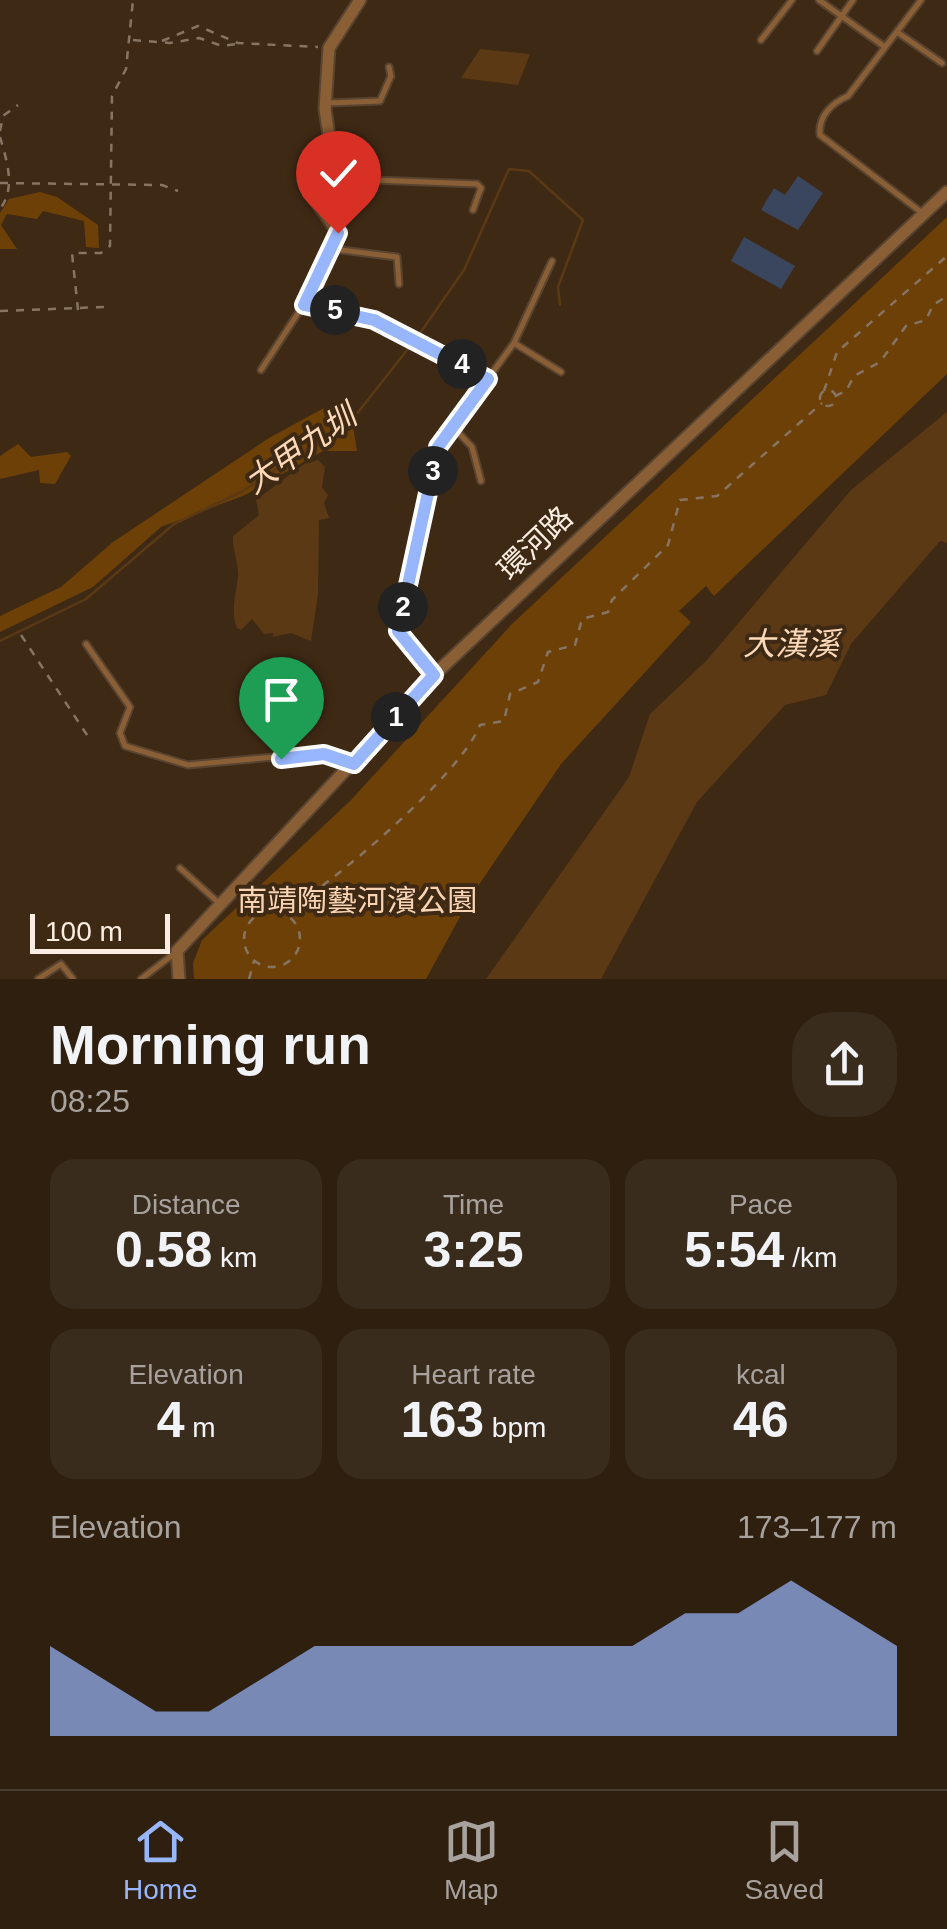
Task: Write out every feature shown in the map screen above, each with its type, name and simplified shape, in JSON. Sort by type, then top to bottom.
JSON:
[{"type":"street","points":[[360,0],[330,48],[325,104],[330,142],[314,198],[338,233],[304,305],[347,312],[416,339],[488,379]]},
{"type":"street","name":"環河路","points":[[177,951],[434,675],[947,192]]},
{"type":"street","points":[[177,951],[179,979]]},
{"type":"lane","points":[[761,40],[792,0]]},
{"type":"lane","points":[[819,0],[885,47]]},
{"type":"lane","points":[[817,51],[852,0]]},
{"type":"lane","points":[[921,0],[848,96],[834,102],[819,124],[820,134],[922,212]]},
{"type":"lane","points":[[897,32],[942,63]]},
{"type":"lane","points":[[325,104],[380,102],[391,76],[388,67]]},
{"type":"lane","points":[[319,178],[477,184],[482,188],[473,210]]},
{"type":"lane","points":[[333,249],[397,257],[399,284]]},
{"type":"lane","points":[[434,675],[398,631],[438,447],[514,343],[552,261]]},
{"type":"lane","points":[[261,370],[304,305]]},
{"type":"lane","points":[[514,343],[561,372]]},
{"type":"lane","points":[[453,427],[472,447],[481,481]]},
{"type":"lane","points":[[86,644],[130,707],[120,733],[124,746],[188,766],[316,753],[354,764]]},
{"type":"lane","points":[[180,868],[222,906]]},
{"type":"lane","name":"環河路","points":[[141,979],[177,951]]},
{"type":"lane","points":[[38,979],[61,964],[73,979]]},
{"type":"path","points":[[78,310],[72,253],[100,253],[110,246],[112,96],[120,88],[131,40],[133,0]]},
{"type":"path","points":[[162,40],[198,26],[238,44]]},
{"type":"path","points":[[131,40],[198,38],[222,46],[330,48]]},
{"type":"path","points":[[0,131],[3,116],[18,106]]},
{"type":"path","points":[[0,137],[10,184],[0,209]]},
{"type":"path","points":[[0,183],[162,185],[178,191]]},
{"type":"path","points":[[283,913],[297,926],[297,953],[273,968],[254,958],[244,947],[250,921],[265,912],[283,913],[322,889],[472,748],[480,725],[504,721],[510,694],[538,682],[548,652],[575,644],[582,619],[608,612],[612,600],[668,545],[680,500],[717,496],[822,404],[837,352],[947,256]]},
{"type":"path","points":[[822,404],[832,405],[835,396],[846,391],[854,376],[880,362],[906,326],[926,320],[933,305],[947,296]]},
{"type":"path","points":[[0,311],[104,307]]},
{"type":"path","points":[[824,391],[835,396]]},
{"type":"path","points":[[21,635],[91,741]]},
{"type":"path","points":[[249,979],[254,958]]},
{"type":"green space","points":[[40,192],[57,197],[98,225],[99,248],[86,247],[84,221],[43,211],[37,219],[7,214],[1,225],[17,249],[0,249],[0,213],[9,199]]},
{"type":"green space","name":"南靖陶藝河濱公園","points":[[947,217],[947,374],[714,596],[706,586],[679,611],[691,622],[561,764],[472,895],[426,979],[194,979],[193,963],[202,940],[351,800],[512,624]]},
{"type":"green space","points":[[349,401],[357,451],[323,451],[245,495],[161,527],[93,587],[0,632],[0,616],[61,587],[113,542],[269,438],[322,409]]},
{"type":"green space","points":[[18,444],[31,457],[67,452],[71,456],[55,484],[40,483],[39,470],[0,479],[0,456]]},
{"type":"water","points":[[480,49],[530,54],[518,85],[461,78]]},
{"type":"water","name":"大漢溪","points":[[947,412],[947,543],[940,541],[851,644],[826,695],[785,705],[697,802],[601,979],[486,979],[629,777],[650,714],[707,660],[851,490]]},
{"type":"water","points":[[318,460],[325,467],[322,487],[328,495],[324,503],[329,518],[319,520],[318,595],[311,641],[291,633],[272,637],[274,633],[264,634],[252,619],[241,630],[234,616],[238,572],[233,536],[259,515],[256,500],[304,464]]},
{"type":"building","points":[[798,176],[823,193],[798,230],[761,210],[774,188],[785,195]]},
{"type":"building","points":[[744,237],[795,266],[781,289],[731,261]]},
{"type":"waterway","name":"大甲九圳","points":[[416,339],[464,270],[509,169],[529,171],[583,220],[558,287],[560,305]]},
{"type":"waterway","name":"大甲九圳","points":[[0,641],[86,599],[174,524],[241,492],[352,420],[411,345]]},
{"type":"route","points":[[281,759],[316,753],[354,764],[434,675],[398,631],[438,447],[488,379],[420,340],[374,320],[304,305],[338,233]]}]
